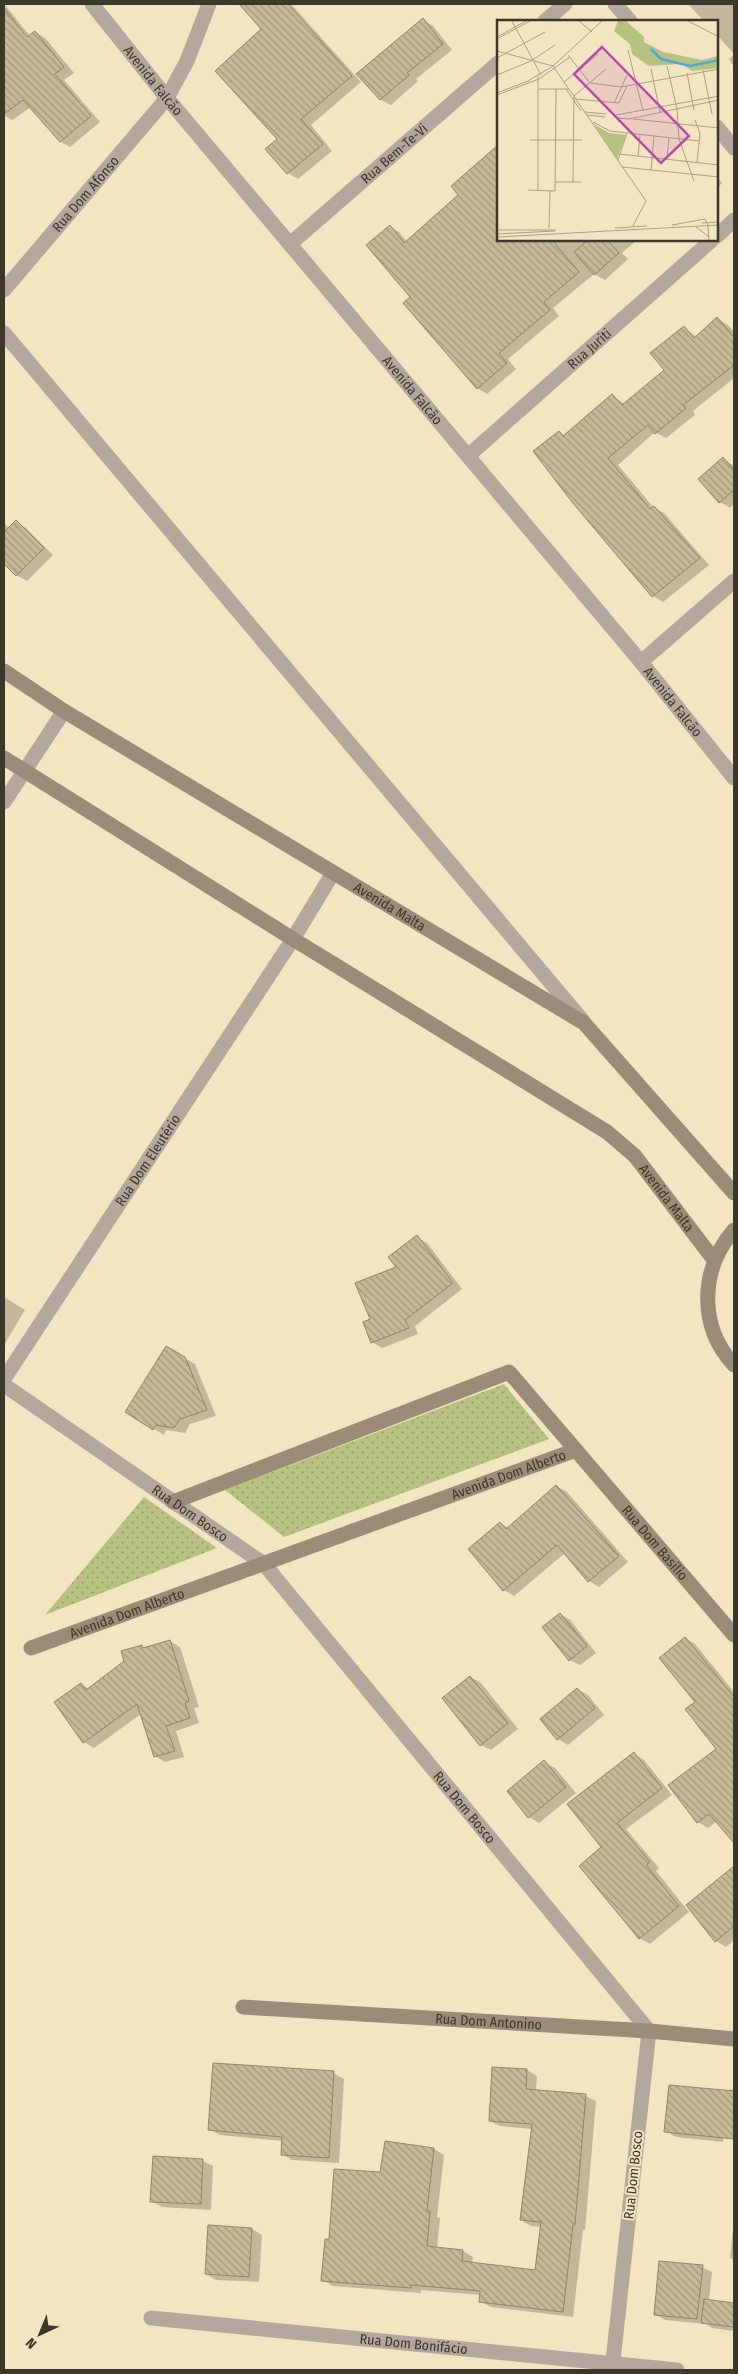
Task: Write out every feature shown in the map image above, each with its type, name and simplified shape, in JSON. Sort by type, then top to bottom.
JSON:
[{"type":"street","name":"Avenida Falcão","points":[[92,4],[167,98],[641,662],[734,778]]},
{"type":"street","name":"Rua Dom Afonso","points":[[4,290],[167,98],[187,61],[209,4]]},
{"type":"street","points":[[546,20],[566,4]]},
{"type":"street","points":[[615,4],[629,20]]},
{"type":"street","name":"Rua Bem-Te-Vi","points":[[290,244],[497,63]]},
{"type":"street","points":[[718,128],[734,148]]},
{"type":"street","points":[[718,235],[734,220]]},
{"type":"street","name":"Rua Juriti","points":[[468,456],[711,241]]},
{"type":"street","points":[[4,333],[584,1022]]},
{"type":"street","points":[[641,662],[734,582]]},
{"type":"street","name":"Avenida Malta","points":[[4,670],[64,711],[584,1022],[734,1193]]},
{"type":"street","points":[[4,802],[64,711]]},
{"type":"street","name":"Avenida Malta","points":[[4,758],[607,1132],[635,1156],[714,1260]]},
{"type":"street","name":"Rua Dom Eleutério","points":[[4,1379],[293,939],[332,873]]},
{"type":"street","points":[[734,1230],[724,1242],[714,1260],[708,1280],[707,1300],[716,1340],[734,1365]]},
{"type":"street","name":"Avenida Dom Alberto","points":[[31,1648],[576,1450],[509,1372],[173,1502]]},
{"type":"street","name":"Rua Dom Bosco","points":[[4,1385],[264,1564],[649,2031],[612,2367]]},
{"type":"street","name":"Rua Dom Basilio","points":[[576,1450],[734,1635]]},
{"type":"street","name":"Rua Dom Antonino","points":[[243,2008],[649,2031],[734,2039]]},
{"type":"street","name":"Rua Dom Bonifácio","points":[[151,2318],[612,2367],[677,2370]]},
{"type":"green space","points":[[504,1384],[549,1439],[284,1537],[225,1490]]},
{"type":"green space","points":[[144,1497],[217,1548],[45,1615]]},
{"type":"building","points":[[239,4],[288,4],[352,76],[301,119],[323,144],[287,174],[265,149],[277,139],[215,71],[261,29]]},
{"type":"building","points":[[4,8],[27,37],[35,31],[64,67],[55,74],[91,116],[60,142],[23,100],[4,114]]},
{"type":"building","points":[[423,18],[443,44],[407,73],[409,75],[380,100],[356,74]]},
{"type":"building","points":[[497,146],[497,241],[553,241],[579,272],[544,302],[550,310],[499,353],[507,363],[477,389],[403,303],[410,297],[366,245],[390,225],[404,243],[458,195],[451,186]]},
{"type":"building","points":[[587,241],[608,241],[619,253],[594,275],[574,252]]},
{"type":"building","points":[[717,317],[734,337],[734,365],[683,405],[686,408],[655,434],[648,425],[608,458],[650,509],[654,506],[700,558],[652,597],[572,502],[533,451],[559,431],[563,436],[612,394],[622,405],[664,370],[650,353],[684,326],[694,338]]},
{"type":"building","points":[[723,457],[734,470],[734,490],[719,503],[698,479]]},
{"type":"building","points":[[16,520],[44,548],[16,576],[4,564],[4,532]]},
{"type":"building","points":[[417,1235],[453,1283],[405,1320],[409,1328],[371,1343],[363,1322],[370,1319],[355,1283],[396,1267],[388,1257]]},
{"type":"building","points":[[166,1346],[185,1357],[207,1410],[180,1419],[174,1428],[156,1425],[153,1430],[125,1412]]},
{"type":"building","points":[[556,1485],[619,1556],[588,1582],[557,1545],[503,1591],[468,1549],[500,1522],[506,1529]]},
{"type":"building","points":[[560,1613],[587,1646],[569,1661],[542,1627]]},
{"type":"building","points":[[685,1637],[734,1697],[734,1843],[709,1814],[697,1823],[668,1785],[716,1749],[685,1709],[695,1702],[659,1658]]},
{"type":"building","points":[[170,1640],[189,1701],[185,1703],[190,1718],[166,1726],[175,1751],[154,1757],[137,1704],[83,1743],[54,1702],[81,1683],[86,1690],[124,1661],[121,1651],[142,1645],[143,1648]]},
{"type":"building","points":[[470,1676],[508,1723],[480,1746],[442,1698]]},
{"type":"building","points":[[577,1688],[595,1708],[557,1740],[540,1719]]},
{"type":"building","points":[[634,1752],[662,1788],[617,1823],[650,1862],[646,1865],[679,1906],[639,1939],[579,1866],[601,1847],[567,1804]]},
{"type":"building","points":[[544,1760],[566,1787],[528,1818],[507,1791]]},
{"type":"building","points":[[734,1866],[734,1926],[715,1942],[686,1905]]},
{"type":"building","points":[[213,2063],[334,2071],[329,2158],[281,2155],[282,2137],[208,2130]]},
{"type":"building","points":[[492,2067],[527,2069],[526,2089],[586,2094],[575,2225],[573,2225],[563,2312],[479,2302],[480,2291],[411,2285],[411,2288],[321,2281],[325,2239],[329,2239],[334,2169],[380,2172],[385,2141],[434,2148],[427,2211],[430,2211],[427,2246],[463,2250],[462,2261],[535,2270],[541,2222],[520,2220],[532,2124],[489,2121]]},
{"type":"building","points":[[669,2085],[734,2091],[734,2139],[664,2132]]},
{"type":"building","points":[[153,2156],[203,2159],[201,2204],[150,2202]]},
{"type":"building","points":[[208,2225],[252,2228],[249,2277],[205,2274]]},
{"type":"building","points":[[659,2261],[703,2265],[697,2319],[654,2315]]},
{"type":"building","points":[[704,2299],[734,2303],[734,2327],[701,2323]]}]
